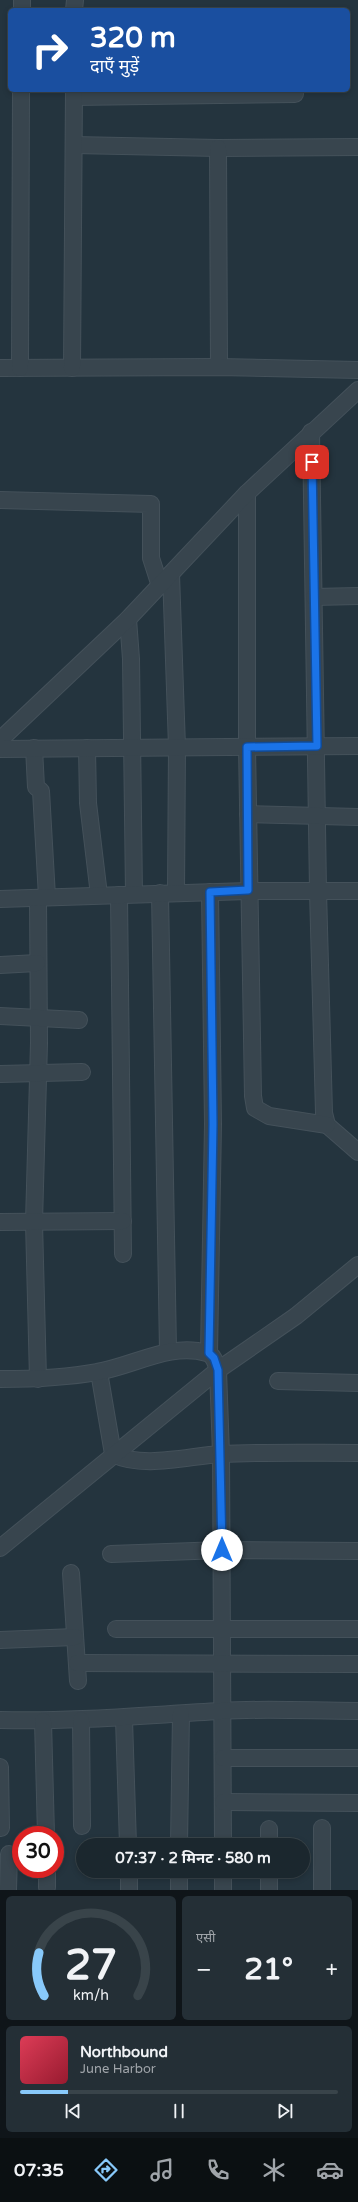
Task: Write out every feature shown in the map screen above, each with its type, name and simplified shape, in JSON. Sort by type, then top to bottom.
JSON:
[{"type":"street","points":[[20,368],[22,92]]},
{"type":"street","points":[[72,368],[74,93],[295,94]]},
{"type":"street","points":[[74,145],[218,148],[358,147]]},
{"type":"street","points":[[218,148],[219,367]]},
{"type":"street","points":[[0,368],[219,367],[358,370]]},
{"type":"street","points":[[0,740],[128,619],[247,493],[358,390]]},
{"type":"street","points":[[311,432],[317,746],[318,890],[324,1113],[327,1126]]},
{"type":"street","points":[[247,493],[248,890],[253,1096],[255,1108],[269,1116],[327,1126],[358,1152]]},
{"type":"street","points":[[0,500],[151,504],[151,558],[166,580],[177,747],[176,893]]},
{"type":"street","points":[[314,596],[358,596]]},
{"type":"street","points":[[123,1254],[126,895],[132,748],[128,619]]},
{"type":"street","points":[[0,748],[358,746]]},
{"type":"street","points":[[34,748],[36,787],[41,791],[42,898],[37,963],[38,1072],[34,1222],[38,1379]]},
{"type":"street","points":[[87,748],[88,803],[98,895]]},
{"type":"street","points":[[248,814],[358,817]]},
{"type":"street","points":[[0,899],[248,890],[358,890]]},
{"type":"street","points":[[209,1353],[213,1124],[210,892]]},
{"type":"street","points":[[160,894],[168,1351]]},
{"type":"street","points":[[0,964],[37,963]]},
{"type":"street","points":[[0,1016],[79,1020]]},
{"type":"street","points":[[0,1074],[82,1072]]},
{"type":"street","points":[[0,1222],[123,1221]]},
{"type":"street","points":[[0,1548],[113,1454],[218,1370],[296,1316],[356,1269]]},
{"type":"street","points":[[0,1379],[38,1379],[100,1372],[168,1351],[195,1351],[209,1353],[214,1358],[218,1370],[221,1454],[223,1838]]},
{"type":"street","points":[[100,1372],[113,1454]]},
{"type":"street","points":[[278,1381],[358,1383]]},
{"type":"street","points":[[113,1454],[122,1459],[144,1461],[221,1454],[358,1453]]},
{"type":"street","points":[[111,1554],[222,1550],[358,1551]]},
{"type":"street","points":[[71,1573],[78,1681]]},
{"type":"street","points":[[116,1629],[222,1628],[358,1630]]},
{"type":"street","points":[[0,1640],[76,1637]]},
{"type":"street","points":[[77,1663],[222,1662],[358,1664]]},
{"type":"street","points":[[0,1720],[44,1721],[124,1719],[223,1711],[358,1711]]},
{"type":"street","points":[[179,1838],[181,1714]]},
{"type":"street","points":[[124,1719],[128,1838]]},
{"type":"street","points":[[81,1720],[82,1826]]},
{"type":"street","points":[[44,1721],[46,1826]]},
{"type":"street","points":[[223,1758],[358,1758]]},
{"type":"street","points":[[0,1767],[2,1828]]},
{"type":"street","points":[[223,1802],[358,1803]]},
{"type":"street","points":[[322,1828],[322,1890]]},
{"type":"street","points":[[269,1829],[269,1838]]},
{"type":"street","points":[[8,1890],[10,1854]]},
{"type":"street","points":[[47,1878],[47,1887]]},
{"type":"street","points":[[129,1878],[129,1890]]},
{"type":"street","points":[[179,1878],[179,1890]]},
{"type":"street","points":[[223,1878],[223,1890]]},
{"type":"street","points":[[269,1878],[269,1890]]},
{"type":"route","points":[[222,1550],[218,1370],[214,1358],[209,1353],[213,1124],[210,892],[248,890],[247,747],[317,746],[312,462]]}]
